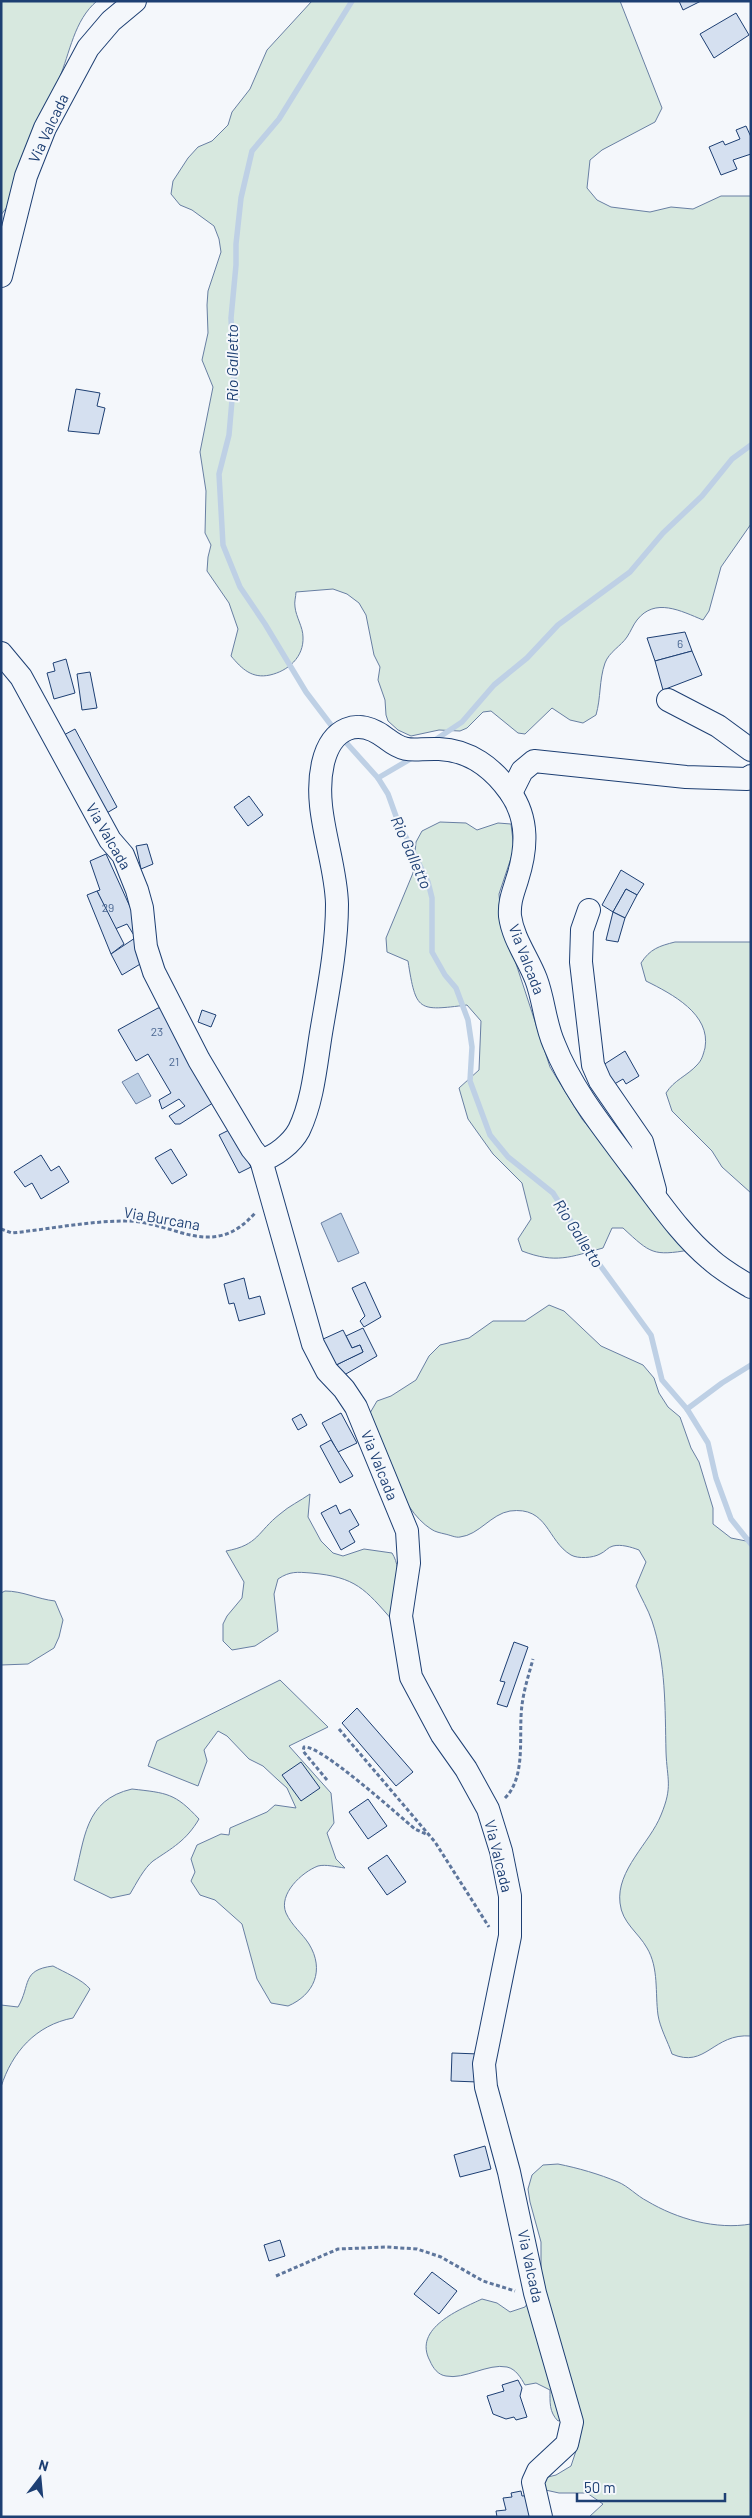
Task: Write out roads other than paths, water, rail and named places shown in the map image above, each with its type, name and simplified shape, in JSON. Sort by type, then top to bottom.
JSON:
[{"type":"street","name":"Via Valcada","points":[[1,276],[26,176],[45,128],[88,48],[111,21],[135,1]]},
{"type":"street","name":"Via Valcada","points":[[2,656],[21,677],[110,840],[122,855],[142,908],[146,947],[154,972],[199,1060],[252,1149],[261,1160],[313,1344],[327,1371],[344,1389],[356,1407],[407,1531],[409,1563],[402,1616],[411,1677],[442,1734],[466,1770],[488,1809],[501,1850],[510,1896],[510,1936],[484,2064],[486,2087],[510,2172],[535,2293],[572,2422],[567,2444],[538,2471],[533,2482],[541,2517]]},
{"type":"street","points":[[668,700],[712,722],[751,750]]},
{"type":"street","name":"Via Valcada","points":[[261,1160],[276,1153],[296,1134],[308,1101],[316,1064],[336,927],[334,867],[326,833],[321,788],[323,763],[333,738],[346,729],[359,727],[381,734],[394,745],[408,751],[436,748],[452,750],[485,764],[511,793],[525,824],[526,840],[509,904],[511,921],[519,943],[536,978],[553,1043],[578,1091],[656,1198],[708,1258],[723,1270],[751,1287]]},
{"type":"street","points":[[511,793],[522,770],[534,761],[686,777],[747,779],[751,776]]},
{"type":"street","points":[[589,910],[582,930],[580,962],[593,1065],[600,1081],[642,1142],[656,1198]]},
{"type":"water","points":[[138,1073],[151,1096],[136,1104],[122,1082]]},
{"type":"water","points":[[341,1213],[359,1253],[338,1262],[321,1223]]},
{"type":"waterway","name":"Rio Galletto","points":[[331,725],[306,692],[240,587],[223,545],[219,474],[229,435],[234,377],[231,318],[236,244],[241,198],[252,151],[279,119],[352,1]]},
{"type":"waterway","points":[[432,742],[462,722],[494,685],[527,658],[558,625],[630,572],[663,533],[702,496],[732,459],[751,445]]},
{"type":"waterway","name":"Rio Galletto","points":[[342,738],[378,778],[388,794],[397,819],[428,882],[432,898],[432,952],[445,975],[456,988],[468,1020],[472,1047],[470,1081],[490,1135],[508,1157],[553,1193],[594,1257],[651,1335],[662,1380],[687,1409],[708,1443],[716,1478],[731,1519],[751,1544]]},
{"type":"waterway","points":[[378,778],[412,758]]},
{"type":"waterway","points":[[687,1409],[722,1383],[751,1365]]}]
